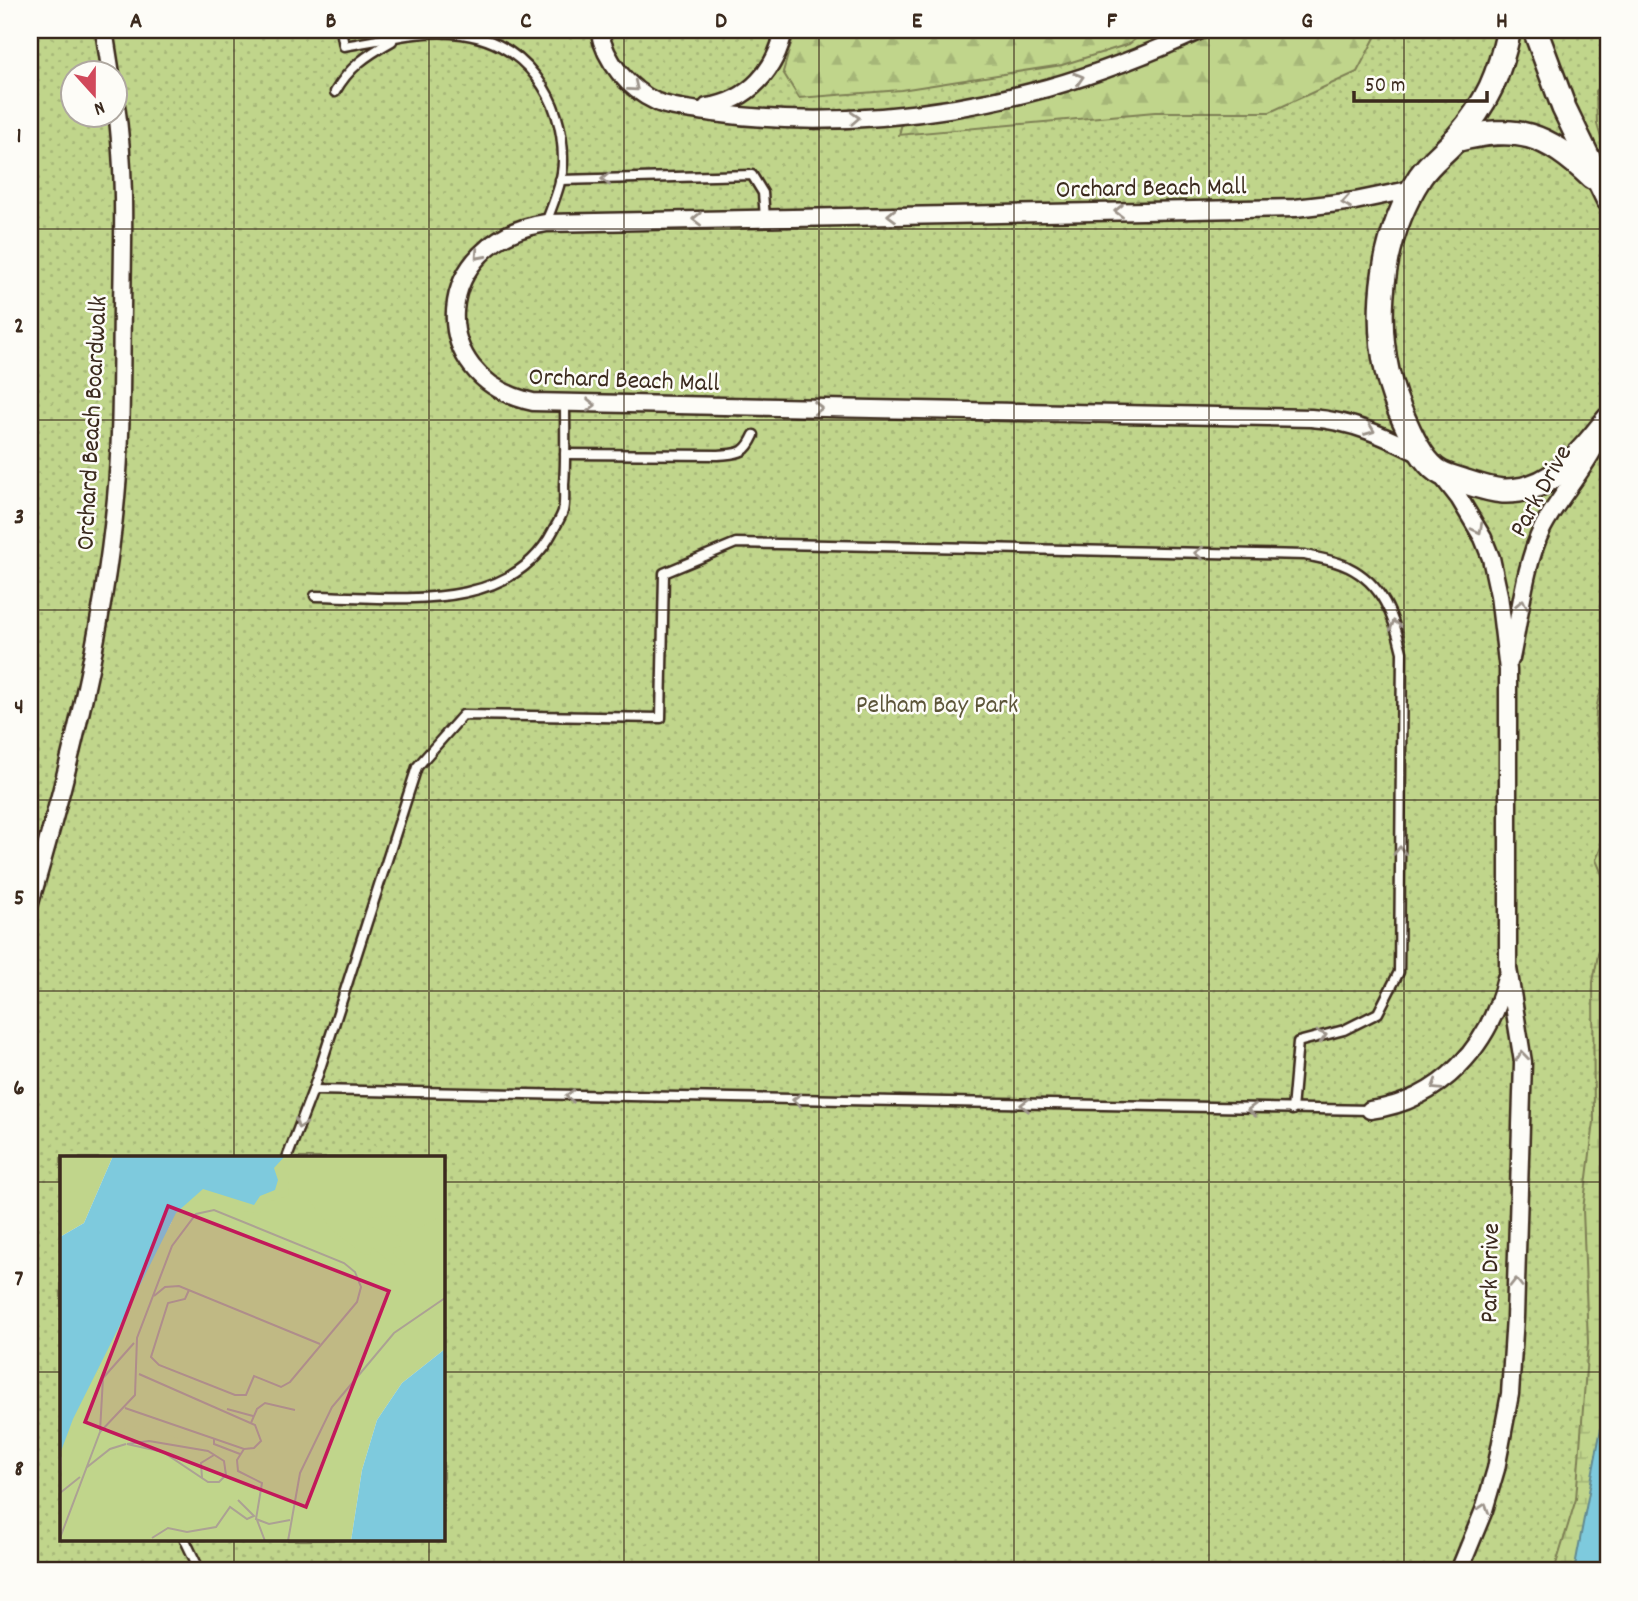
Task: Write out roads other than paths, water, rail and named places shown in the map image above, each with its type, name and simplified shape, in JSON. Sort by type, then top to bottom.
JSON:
[{"type":"street","points":[[104,30],[109,60]]},
{"type":"street","points":[[599,30],[612,62],[629,83],[659,103],[691,110],[794,119],[867,117],[941,109],[1010,97],[1082,77],[1201,30]]},
{"type":"street","points":[[691,110],[726,103],[752,89],[770,68],[785,30]]},
{"type":"street","name":"Park Drive","points":[[1459,1571],[1484,1510],[1496,1469],[1510,1394],[1515,1317],[1523,1062],[1508,968],[1508,670],[1499,595],[1491,558],[1474,521],[1402,418],[1393,392],[1385,363],[1383,282],[1391,241],[1413,189],[1430,164],[1455,140],[1493,85],[1500,70],[1509,30]]},
{"type":"street","points":[[1535,30],[1564,108],[1606,193]]},
{"type":"street","name":"Orchard Beach Boardwalk","points":[[30,903],[81,708],[100,614],[116,497],[123,204],[118,130]]},
{"type":"street","points":[[1455,140],[1499,132],[1537,137],[1572,159],[1606,193]]},
{"type":"street","name":"Orchard Beach Mall","points":[[1413,189],[1355,201],[1295,208],[546,223],[503,235],[482,250],[462,282],[454,317],[458,339],[476,371],[517,399],[565,404],[1311,418],[1366,428],[1432,464]]},
{"type":"street","name":"Park Drive","points":[[1432,464],[1492,489],[1514,491],[1529,488],[1559,473],[1608,420]]},
{"type":"street","name":"Park Drive","points":[[1508,670],[1530,566],[1539,537],[1553,510],[1588,462],[1608,420]]},
{"type":"street","name":"Park Drive","points":[[1370,1110],[1396,1105],[1427,1091],[1458,1069],[1471,1054],[1494,1015],[1508,968]]},
{"type":"lane","points":[[341,30],[344,46],[426,34],[462,34],[508,48],[526,63],[541,82],[552,103],[560,131],[563,161],[560,180],[546,223]]},
{"type":"lane","points":[[335,92],[359,61],[398,38]]},
{"type":"lane","points":[[560,180],[752,175],[763,193],[765,217]]},
{"type":"lane","points":[[315,596],[423,597],[467,593],[493,586],[521,571],[537,557],[547,543],[563,511],[565,404]]},
{"type":"lane","points":[[565,454],[740,453],[748,448],[754,435]]},
{"type":"lane","points":[[288,1156],[313,1090],[417,767],[463,715],[661,718],[664,573],[736,544],[1305,555],[1347,566],[1374,586],[1394,617],[1402,652],[1399,972],[1378,1013],[1344,1030],[1298,1042],[1292,1110]]},
{"type":"lane","points":[[313,1090],[1370,1110]]},
{"type":"lane","points":[[186,1542],[200,1571]]},
{"type":"water","points":[[1608,1372],[1608,1571],[1574,1571],[1607,1397]]},
{"type":"park label","name":"Pelham Bay Park","points":[[937,703]]}]
